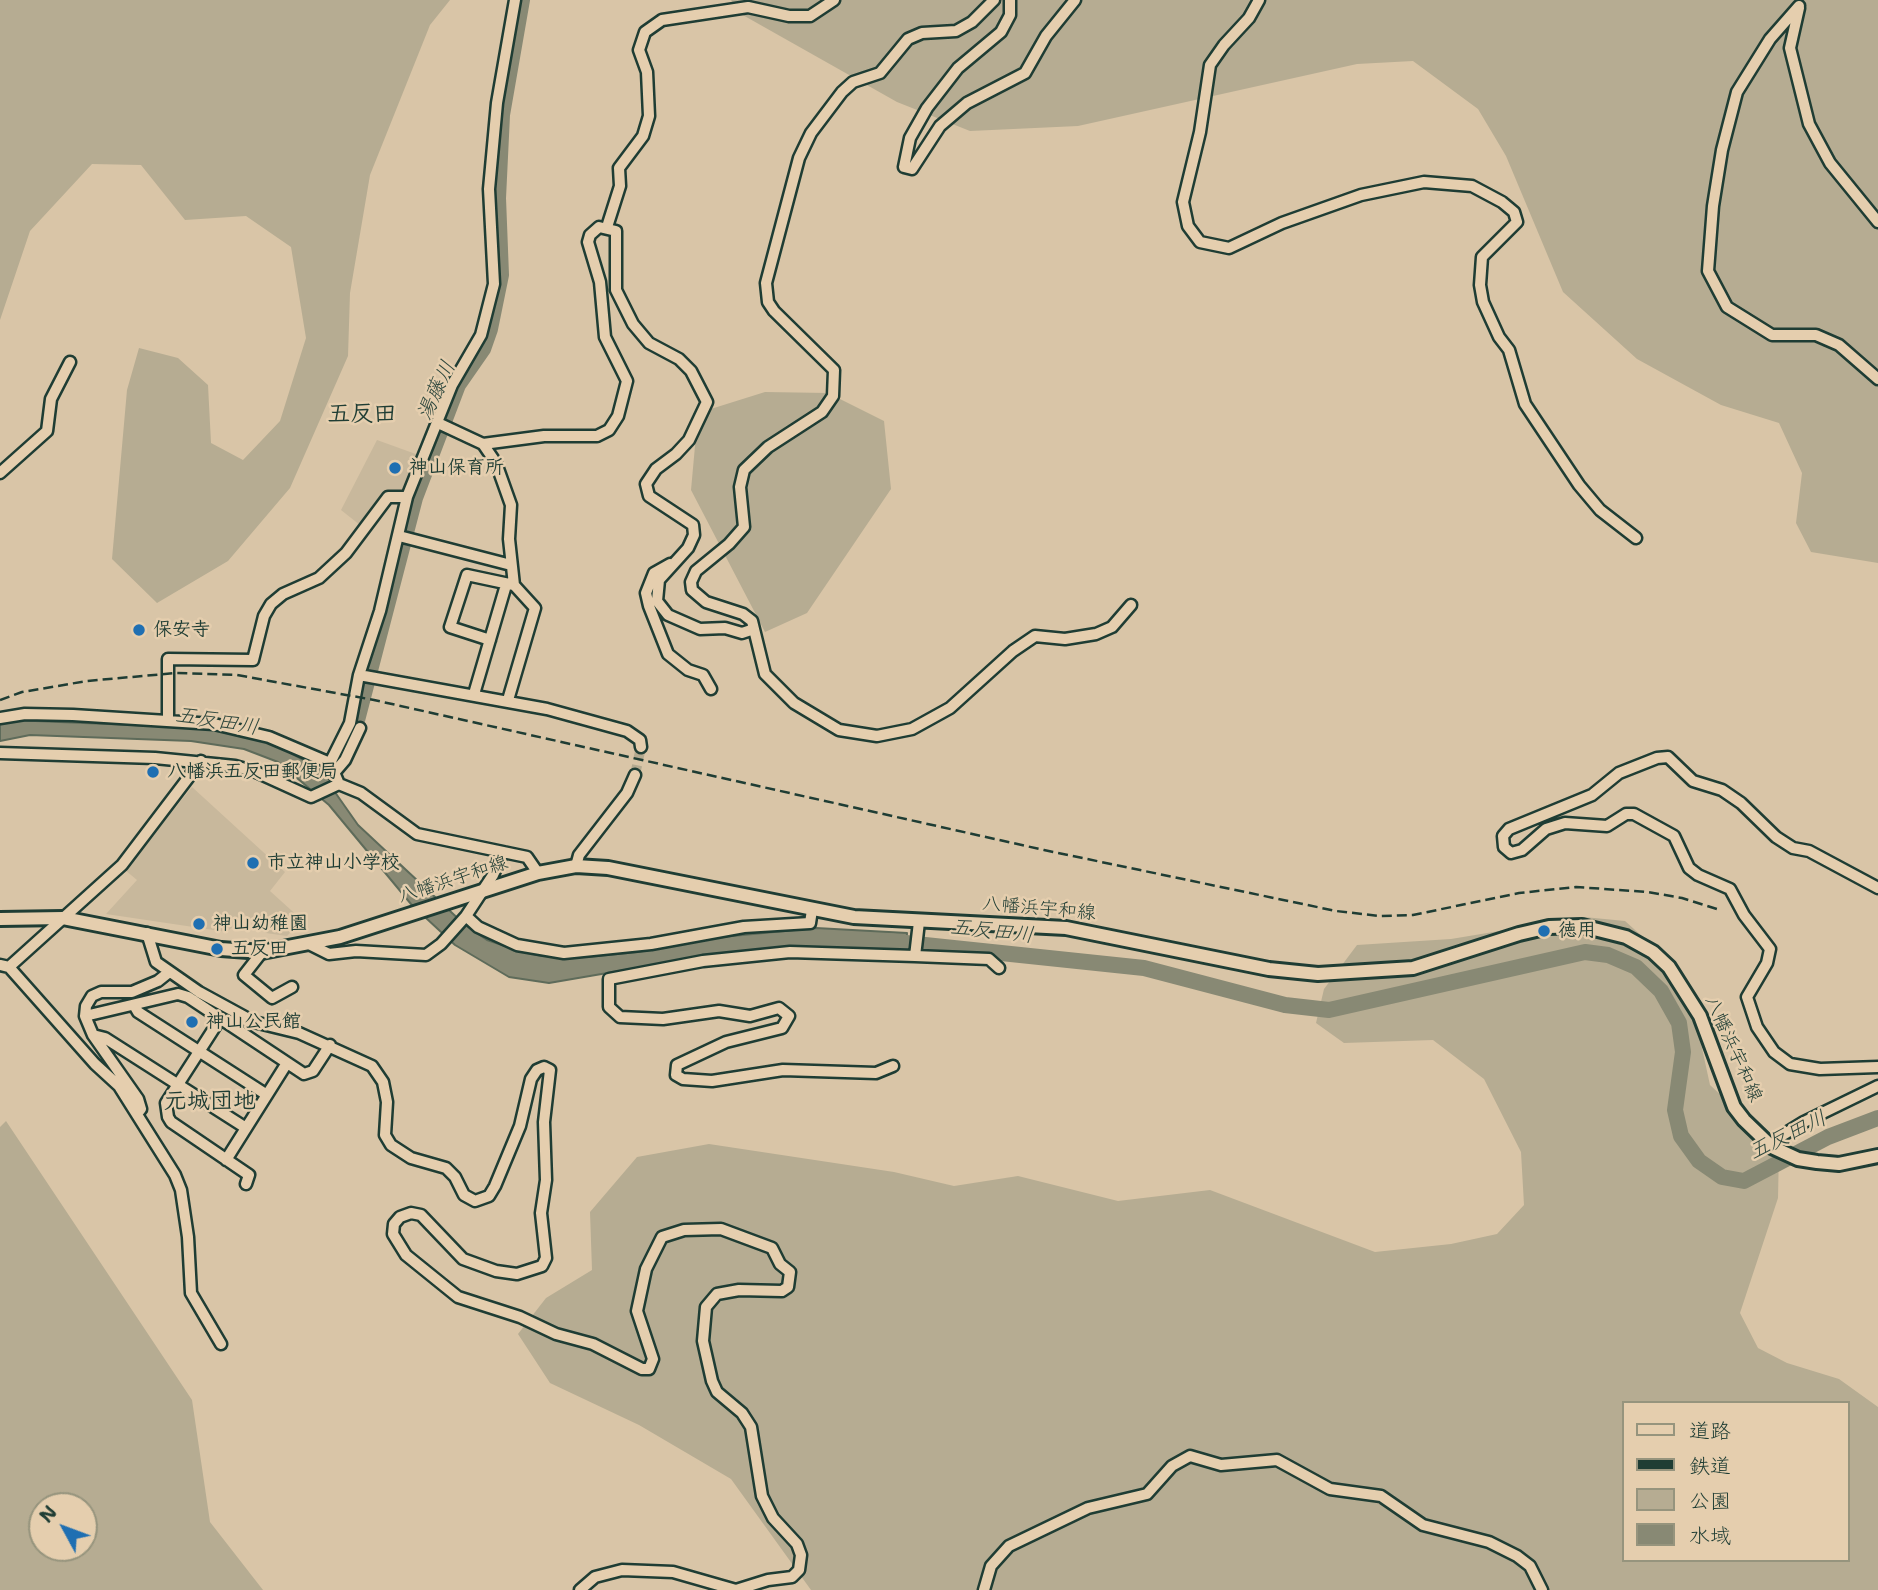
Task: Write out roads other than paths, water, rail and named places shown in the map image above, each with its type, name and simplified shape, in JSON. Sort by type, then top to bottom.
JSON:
[{"type":"main road","name":"八幡浜宇和線","points":[[0,919],[63,918],[221,949],[262,952],[311,945],[538,873],[576,866],[608,868],[812,910],[919,926],[1066,928],[1269,969],[1318,974],[1413,968],[1506,937],[1549,927],[1582,926],[1607,930],[1653,952],[1668,967],[1700,1016],[1734,1107],[1775,1149],[1816,1162],[1839,1164],[1878,1156]]},
{"type":"street","points":[[337,786],[331,768],[350,723],[403,537],[407,497],[443,424],[452,386],[481,335],[494,284],[489,189],[497,103],[515,0]]},
{"type":"street","points":[[607,227],[620,186],[619,168],[643,135],[649,116],[647,72],[639,50],[645,32],[662,20],[748,7],[789,16],[810,16],[834,0]]},
{"type":"street","points":[[994,0],[972,22],[956,31],[922,33],[908,39],[880,73],[853,82],[823,113],[799,158],[766,282],[768,302],[790,330],[834,370],[833,396],[822,412],[768,447],[744,470],[740,487],[744,527],[729,544],[696,571],[691,582],[698,598],[743,614],[752,621],[765,674],[786,695],[822,722],[839,730],[877,736],[912,729],[950,708],[1035,636],[1065,639],[1096,635],[1112,627],[1131,605]]},
{"type":"street","points":[[1010,0],[1010,15],[1001,32],[992,43],[958,68],[927,108],[910,138],[904,159],[904,167],[908,170],[916,164],[940,126],[967,103],[1017,80],[1025,73],[1046,36],[1075,0]]},
{"type":"street","points":[[1259,0],[1249,18],[1224,44],[1210,65],[1200,132],[1183,202],[1188,226],[1200,242],[1207,246],[1229,248],[1282,223],[1361,195],[1424,182],[1472,186],[1502,202],[1514,212],[1517,222],[1482,257],[1479,285],[1483,302],[1499,337],[1509,349],[1525,404],[1579,485],[1600,510],[1636,538]]},
{"type":"street","points":[[1800,3],[1790,48],[1809,124],[1830,163],[1878,222]]},
{"type":"street","points":[[1800,3],[1770,39],[1737,92],[1714,195],[1708,271],[1727,307],[1772,335],[1816,335],[1839,345],[1878,379]]},
{"type":"street","points":[[483,444],[544,436],[597,436],[608,430],[618,416],[627,381],[605,337],[600,282],[589,242],[590,234],[599,227],[616,231],[616,290],[633,324],[649,343],[679,359],[691,371],[707,402],[689,440],[656,469],[646,484],[649,496],[693,526],[694,535],[677,561],[659,580],[657,601],[668,615],[700,629],[725,628],[742,633],[754,629]]},
{"type":"street","points":[[0,473],[47,431],[51,399],[71,362]]},
{"type":"street","points":[[443,424],[483,444],[496,463],[511,505],[510,585],[474,694]]},
{"type":"street","points":[[168,720],[169,659],[253,660],[264,617],[271,604],[283,594],[319,578],[346,553],[388,497],[407,497]]},
{"type":"street","points":[[403,537],[511,565]]},
{"type":"street","points":[[677,561],[654,573],[646,593],[649,606],[668,654],[688,670],[703,675],[711,689]]},
{"type":"street","points":[[490,639],[450,627],[467,575],[510,585],[535,608],[508,700]]},
{"type":"street","points":[[364,676],[508,700],[627,731],[640,740],[641,747]]},
{"type":"street","points":[[0,718],[61,714],[168,720],[244,729],[331,768]]},
{"type":"street","points":[[331,768],[345,760],[360,728]]},
{"type":"street","points":[[0,752],[201,761],[257,772],[300,795],[317,795],[337,786],[360,793],[417,834],[527,857],[538,873]]},
{"type":"street","points":[[1878,888],[1809,851],[1793,848],[1776,837],[1741,803],[1722,790],[1693,781],[1668,757],[1657,758],[1619,773],[1592,795],[1510,830],[1503,836],[1504,847],[1511,853],[1522,850],[1546,829],[1565,822],[1607,825],[1626,814],[1634,814],[1674,836],[1689,868],[1698,875],[1731,888],[1744,915],[1770,949],[1768,963],[1747,997],[1757,1027],[1774,1052],[1790,1064],[1820,1069],[1878,1067]]},
{"type":"street","points":[[201,761],[143,841],[63,918],[5,966],[95,1064],[119,1086],[181,1190],[188,1237],[191,1293],[220,1344]]},
{"type":"street","points":[[576,866],[579,855],[627,793],[635,775]]},
{"type":"street","points":[[311,945],[329,954],[388,952],[410,957],[426,955],[464,917],[503,852]]},
{"type":"street","points":[[464,917],[517,946],[564,953],[650,944],[744,927],[810,923],[812,910]]},
{"type":"street","points":[[916,954],[919,926]]},
{"type":"street","points":[[147,933],[156,962],[167,973],[254,1022],[299,1033],[362,1060],[383,1082],[387,1102],[386,1135],[391,1145],[411,1158],[446,1168],[455,1177],[464,1195],[475,1201],[489,1196],[495,1186],[520,1126],[531,1079],[537,1070],[544,1067],[551,1070],[544,1122],[545,1180],[541,1213],[546,1258],[542,1266],[517,1274],[496,1271],[463,1259],[421,1215],[411,1213],[400,1217],[394,1224],[393,1234],[406,1255],[458,1297],[520,1317],[556,1334],[593,1344],[642,1369],[649,1369],[653,1359],[637,1311],[646,1269],[662,1237],[684,1230],[721,1229],[772,1248],[780,1264],[790,1272],[788,1287],[782,1291],[740,1290],[717,1294],[706,1307],[703,1340],[717,1392],[742,1413],[751,1427],[762,1496],[773,1518],[797,1544],[801,1555],[799,1570],[792,1577],[736,1590],[673,1572],[622,1570],[595,1577],[580,1590]]},
{"type":"street","points":[[262,952],[244,975],[272,998],[292,987]]},
{"type":"street","points":[[893,1066],[876,1073],[783,1070],[712,1081],[683,1079],[676,1075],[677,1065],[726,1042],[782,1028],[788,1022],[786,1011],[779,1008],[750,1016],[719,1011],[663,1019],[620,1017],[609,1007],[609,979],[703,961],[790,952],[916,954],[989,959],[999,968]]},
{"type":"street","points":[[137,1114],[141,1109],[138,1099],[93,1035],[85,1016],[92,996],[101,992],[132,992],[159,981],[167,973]]},
{"type":"street","points":[[85,1016],[178,994],[188,997],[308,1074],[330,1045]]},
{"type":"street","points":[[134,1005],[138,1012],[267,1095]]},
{"type":"street","points":[[219,1018],[166,1103],[170,1122],[249,1175],[246,1184]]},
{"type":"street","points":[[93,1035],[105,1038],[246,1128]]},
{"type":"street","points":[[226,1160],[287,1063]]},
{"type":"street","points":[[1775,1149],[1778,1138],[1804,1122],[1878,1086]]},
{"type":"street","points":[[984,1590],[991,1566],[1009,1546],[1088,1508],[1147,1494],[1172,1466],[1190,1456],[1221,1465],[1277,1460],[1330,1489],[1381,1496],[1423,1525],[1461,1533],[1502,1547],[1530,1566],[1542,1590]]},
{"type":"water","points":[[11,720],[205,728],[253,737],[280,747],[318,768],[358,825],[465,925],[487,940],[520,951],[542,956],[587,957],[638,952],[711,938],[816,928],[907,933],[906,953],[817,949],[724,953],[549,983],[509,977],[455,945],[411,904],[329,805],[278,762],[244,749],[191,741],[30,735],[0,741],[0,722]]},
{"type":"waterway","name":"湯藤川","points":[[317,784],[340,756],[355,728],[415,498],[458,385],[483,349],[490,329],[501,275],[498,198],[502,115],[522,0]]},
{"type":"waterway","name":"五反田川","points":[[887,941],[1144,968],[1285,1005],[1329,1010],[1585,952],[1608,955],[1636,967],[1661,991],[1679,1023],[1683,1052],[1675,1110],[1681,1136],[1699,1161],[1722,1177],[1744,1181],[1828,1137],[1878,1118]]},
{"type":"tunnel","points":[[635,775],[641,747]]},
{"type":"railway","points":[[0,700],[22,692],[87,681],[176,673],[237,675],[374,700],[1044,850],[1336,911],[1380,916],[1413,915],[1519,893],[1576,887],[1648,892],[1682,898],[1720,910]]},
{"type":"place","name":"神山保育所","points":[[395,468]]},
{"type":"place","name":"保安寺","points":[[139,630]]},
{"type":"place","name":"八幡浜五反田郵便局","points":[[153,772]]},
{"type":"place","name":"市立神山小学校","points":[[253,863]]},
{"type":"place","name":"神山幼稚園","points":[[199,924]]},
{"type":"place","name":"徳用","points":[[1544,931]]},
{"type":"place","name":"五反田","points":[[217,949]]},
{"type":"place","name":"神山公民館","points":[[192,1022]]},
{"type":"district","name":"五反田","points":[[362,415]]},
{"type":"district","name":"元城団地","points":[[210,1102]]}]
